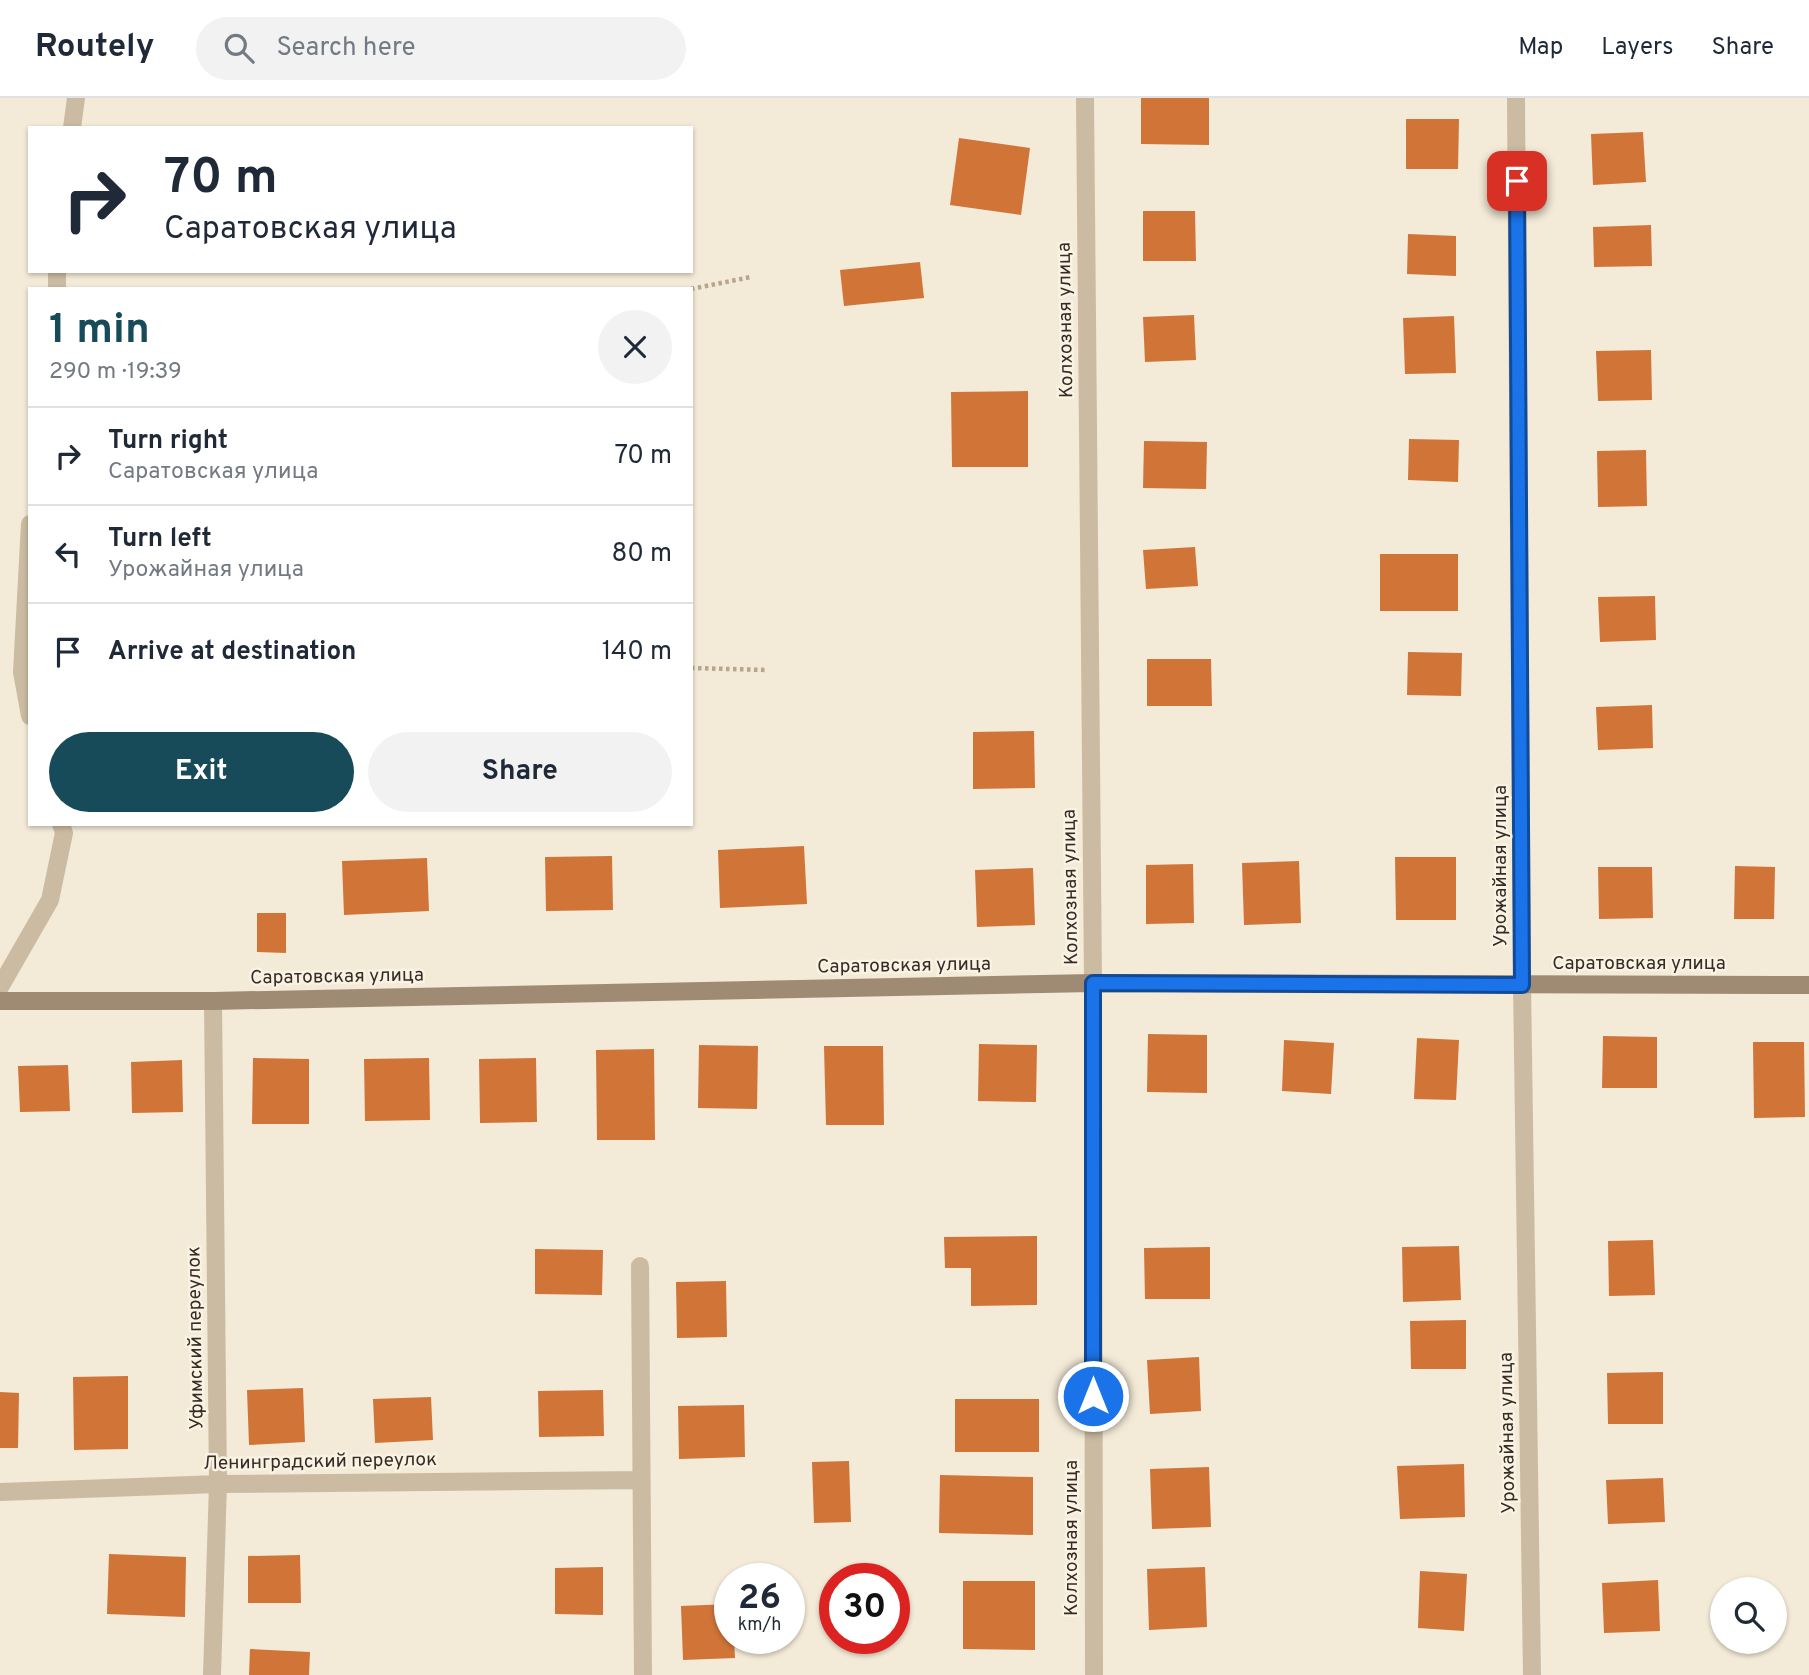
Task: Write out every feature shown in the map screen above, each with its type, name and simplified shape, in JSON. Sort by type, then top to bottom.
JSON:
[{"type":"street","points":[[72,126],[76,98]]},
{"type":"street","name":"Колхозная улица","points":[[1085,98],[1093,983],[1094,1675]]},
{"type":"street","name":"Урожайная улица","points":[[1516,98],[1522,985],[1532,1675]]},
{"type":"street","points":[[28,561],[22,672],[28,705]]},
{"type":"street","points":[[0,987],[50,900],[64,833],[62,826]]},
{"type":"street","name":"Саратовская улица","points":[[0,1002],[1093,983],[1809,985]]},
{"type":"street","name":"Уфимский переулок","points":[[212,1675],[218,1484],[213,1000]]},
{"type":"street","points":[[640,1266],[643,1675]]},
{"type":"street","name":"Ленинградский переулок","points":[[0,1492],[218,1484],[641,1480]]},
{"type":"path","points":[[693,289],[751,277]]},
{"type":"path","points":[[693,668],[768,670]]},
{"type":"building","points":[[1141,98],[1209,98],[1209,145],[1141,144]]},
{"type":"building","points":[[1406,119],[1459,119],[1458,169],[1406,169]]},
{"type":"building","points":[[1643,132],[1646,182],[1593,185],[1591,134]]},
{"type":"building","points":[[959,138],[1030,148],[1021,215],[950,205]]},
{"type":"building","points":[[1143,211],[1195,211],[1196,261],[1143,261]]},
{"type":"building","points":[[1651,225],[1652,266],[1594,267],[1593,227]]},
{"type":"building","points":[[1408,234],[1456,236],[1456,276],[1407,274]]},
{"type":"building","points":[[920,262],[924,298],[844,306],[840,270]]},
{"type":"building","points":[[1194,315],[1196,360],[1145,362],[1143,317]]},
{"type":"building","points":[[1454,316],[1456,373],[1405,374],[1403,318]]},
{"type":"building","points":[[1651,350],[1652,400],[1598,401],[1596,351]]},
{"type":"building","points":[[1028,391],[1028,467],[952,467],[951,392]]},
{"type":"building","points":[[1409,439],[1459,440],[1458,482],[1408,480]]},
{"type":"building","points":[[1144,441],[1207,442],[1206,489],[1143,488]]},
{"type":"building","points":[[1646,450],[1647,506],[1598,507],[1597,451]]},
{"type":"building","points":[[1195,547],[1198,586],[1146,589],[1143,550]]},
{"type":"building","points":[[1380,554],[1458,554],[1458,611],[1380,611]]},
{"type":"building","points":[[1655,596],[1656,640],[1600,642],[1598,597]]},
{"type":"building","points":[[1408,652],[1462,653],[1461,696],[1407,695]]},
{"type":"building","points":[[1147,659],[1211,659],[1212,706],[1147,706]]},
{"type":"building","points":[[1652,705],[1653,748],[1598,750],[1596,707]]},
{"type":"building","points":[[1034,731],[1035,788],[973,789],[973,732]]},
{"type":"building","points":[[804,846],[807,904],[720,908],[718,850]]},
{"type":"building","points":[[612,856],[613,910],[546,911],[545,857]]},
{"type":"building","points":[[1395,857],[1456,857],[1456,920],[1396,920]]},
{"type":"building","points":[[427,858],[429,911],[344,915],[342,861]]},
{"type":"building","points":[[1299,861],[1301,923],[1244,925],[1242,863]]},
{"type":"building","points":[[1193,864],[1194,923],[1146,924],[1146,865]]},
{"type":"building","points":[[1735,866],[1775,867],[1774,919],[1734,919]]},
{"type":"building","points":[[1598,867],[1652,867],[1653,918],[1599,919]]},
{"type":"building","points":[[1033,868],[1035,925],[977,927],[975,870]]},
{"type":"building","points":[[257,913],[286,913],[286,953],[257,952]]},
{"type":"building","points":[[1148,1034],[1207,1035],[1207,1093],[1147,1092]]},
{"type":"building","points":[[1603,1036],[1657,1037],[1657,1088],[1602,1088]]},
{"type":"building","points":[[1417,1038],[1459,1040],[1456,1100],[1414,1099]]},
{"type":"building","points":[[1284,1040],[1334,1043],[1331,1094],[1282,1091]]},
{"type":"building","points":[[1753,1042],[1804,1042],[1805,1117],[1754,1118]]},
{"type":"building","points":[[979,1044],[1037,1045],[1036,1102],[978,1101]]},
{"type":"building","points":[[699,1045],[758,1046],[757,1109],[698,1108]]},
{"type":"building","points":[[824,1046],[883,1046],[884,1125],[826,1125]]},
{"type":"building","points":[[654,1049],[655,1140],[597,1140],[596,1050]]},
{"type":"building","points":[[253,1058],[309,1059],[309,1124],[252,1124]]},
{"type":"building","points":[[429,1058],[430,1120],[365,1121],[364,1059]]},
{"type":"building","points":[[536,1058],[537,1122],[480,1123],[479,1059]]},
{"type":"building","points":[[182,1060],[183,1112],[132,1113],[131,1062]]},
{"type":"building","points":[[68,1065],[70,1111],[20,1112],[18,1066]]},
{"type":"building","points":[[1037,1236],[1037,1305],[971,1306],[971,1268],[945,1268],[944,1237]]},
{"type":"building","points":[[1653,1240],[1655,1295],[1609,1296],[1608,1241]]},
{"type":"building","points":[[1459,1246],[1461,1300],[1403,1302],[1402,1247]]},
{"type":"building","points":[[1210,1247],[1210,1299],[1145,1299],[1144,1248]]},
{"type":"building","points":[[535,1249],[603,1250],[602,1295],[535,1294]]},
{"type":"building","points":[[726,1281],[727,1337],[677,1338],[676,1282]]},
{"type":"building","points":[[1466,1320],[1466,1369],[1411,1369],[1410,1321]]},
{"type":"building","points":[[1199,1357],[1201,1411],[1150,1414],[1147,1360]]},
{"type":"building","points":[[1663,1372],[1663,1424],[1608,1424],[1607,1373]]},
{"type":"building","points":[[128,1376],[128,1449],[74,1450],[73,1377]]},
{"type":"building","points":[[303,1388],[305,1442],[249,1445],[247,1390]]},
{"type":"building","points":[[603,1390],[604,1436],[539,1437],[538,1391]]},
{"type":"building","points":[[0,1392],[19,1393],[18,1448],[0,1448]]},
{"type":"building","points":[[431,1397],[433,1440],[375,1443],[373,1399]]},
{"type":"building","points":[[955,1399],[1039,1399],[1039,1452],[955,1452]]},
{"type":"building","points":[[744,1405],[745,1457],[679,1459],[678,1406]]},
{"type":"building","points":[[849,1461],[851,1522],[814,1523],[812,1462]]},
{"type":"building","points":[[1464,1464],[1465,1517],[1400,1519],[1397,1466]]},
{"type":"building","points":[[1209,1467],[1211,1527],[1152,1529],[1150,1469]]},
{"type":"building","points":[[940,1475],[1033,1477],[1033,1535],[939,1533]]},
{"type":"building","points":[[1663,1478],[1665,1522],[1608,1524],[1606,1480]]},
{"type":"building","points":[[109,1554],[186,1557],[185,1617],[107,1614]]},
{"type":"building","points":[[300,1555],[301,1603],[248,1603],[248,1556]]},
{"type":"building","points":[[603,1567],[603,1615],[555,1614],[555,1568]]},
{"type":"building","points":[[1205,1567],[1207,1627],[1149,1630],[1147,1569]]},
{"type":"building","points":[[1420,1571],[1467,1574],[1464,1631],[1418,1628]]},
{"type":"building","points":[[1658,1580],[1660,1631],[1604,1633],[1602,1583]]},
{"type":"building","points":[[963,1581],[1035,1581],[1035,1650],[963,1649]]},
{"type":"building","points":[[714,1605],[714,1654],[735,1654],[735,1658],[683,1660],[681,1606]]},
{"type":"building","points":[[250,1649],[310,1652],[309,1675],[249,1675]]},
{"type":"route","points":[[1093,1396],[1093,983],[1522,985],[1517,181]]}]
